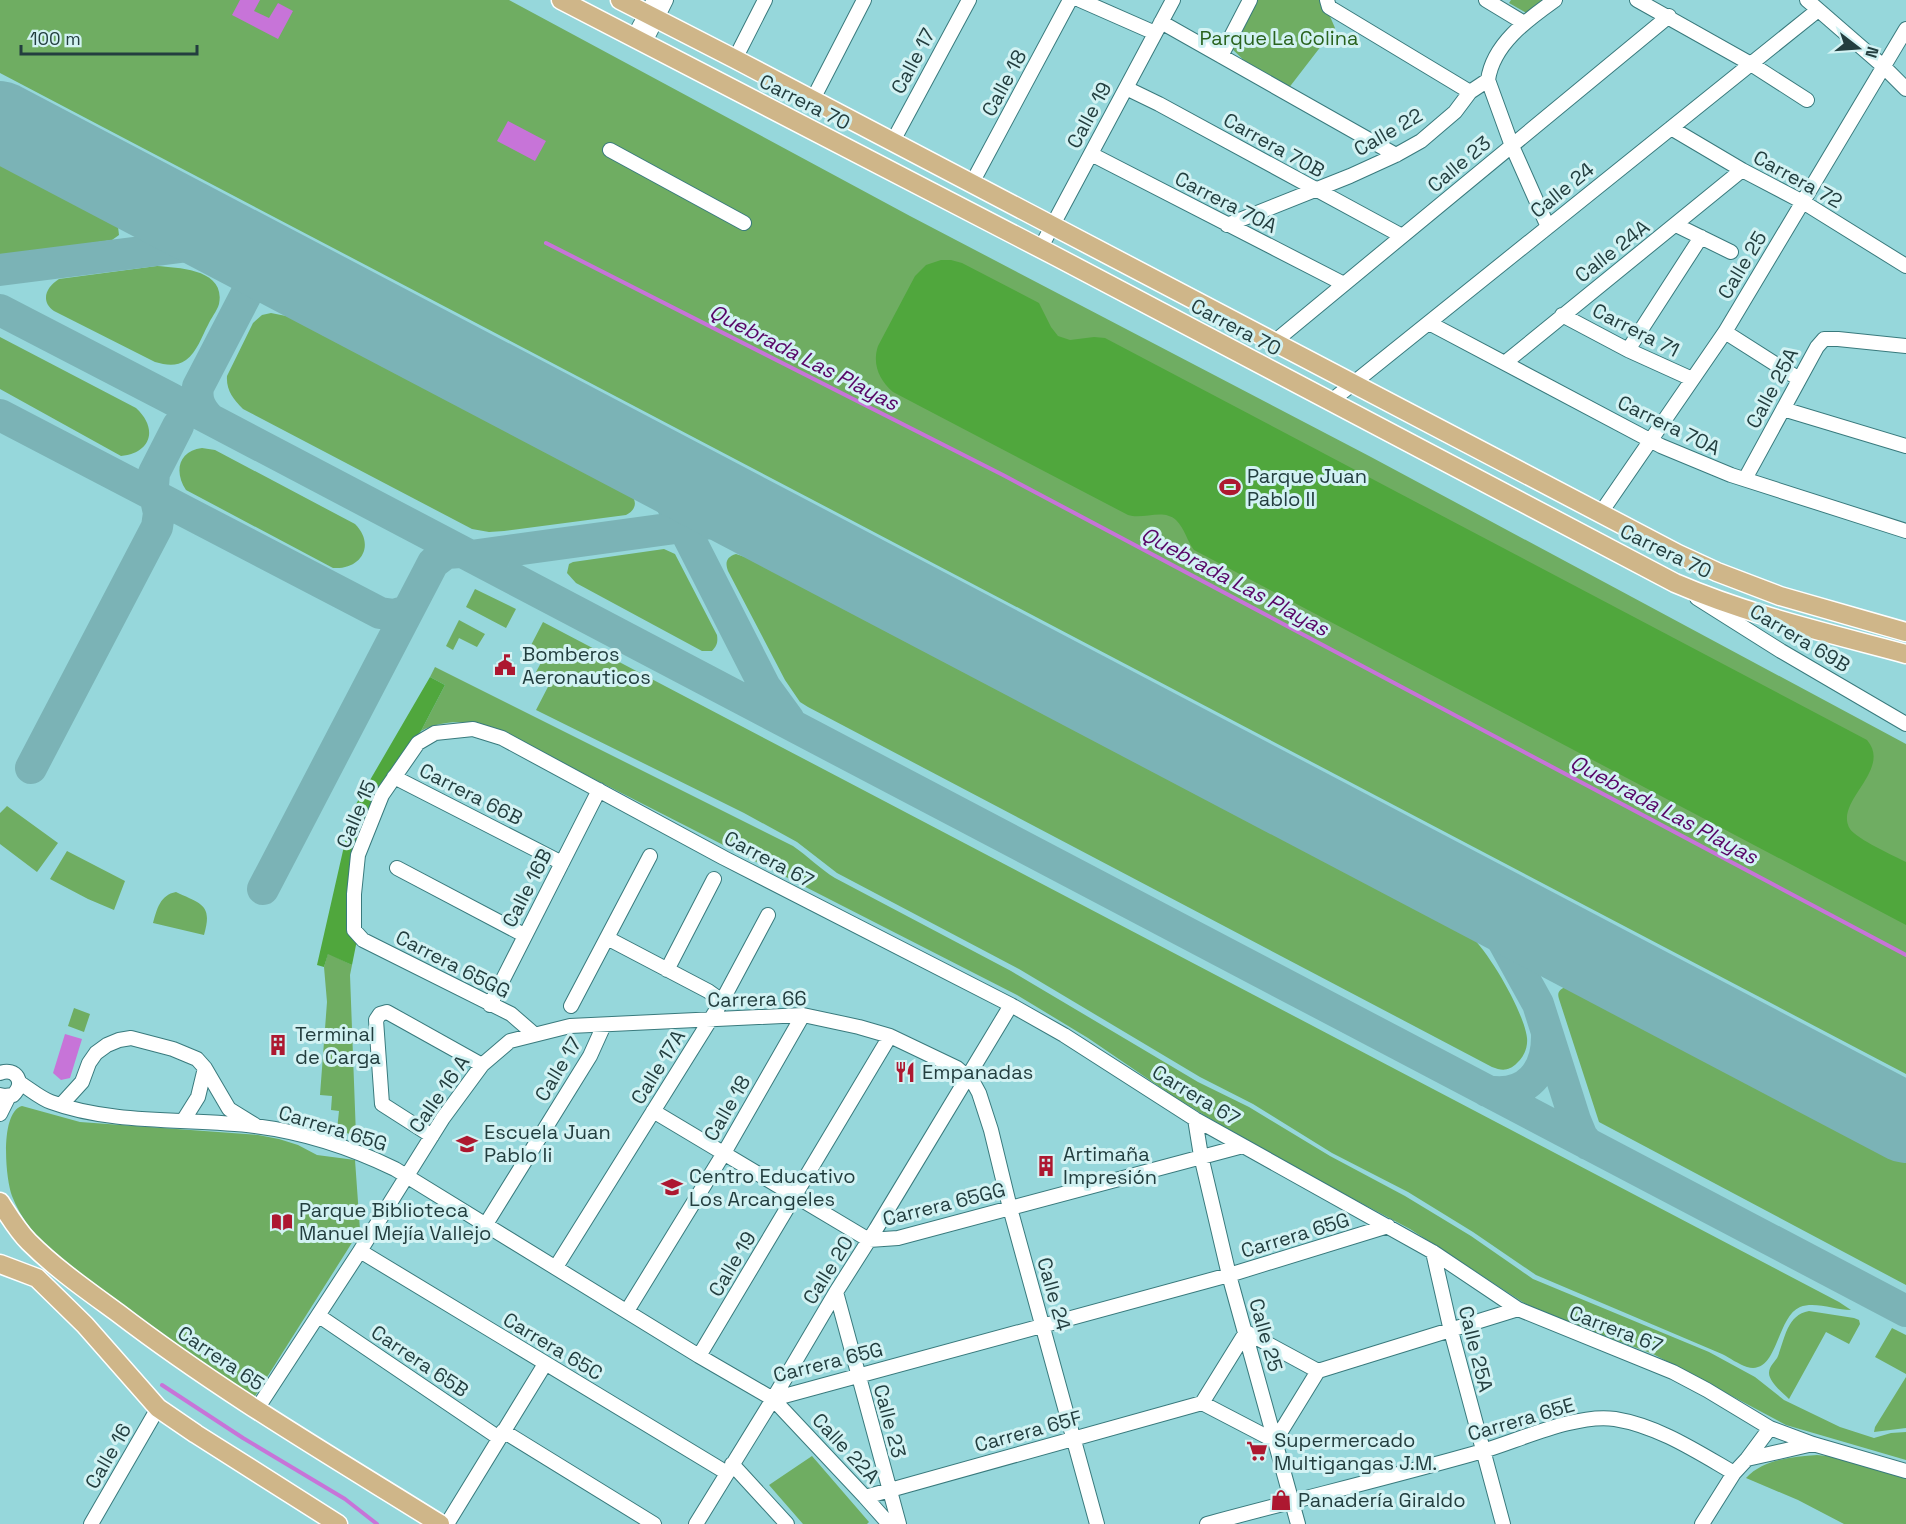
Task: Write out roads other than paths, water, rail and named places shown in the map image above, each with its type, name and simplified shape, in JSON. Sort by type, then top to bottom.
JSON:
[{"type":"main road","name":"Carrera 70","points":[[561,0],[1675,583],[1773,618],[1906,654]]},
{"type":"main road","name":"Carrera 70","points":[[620,0],[652,10],[735,58],[1678,554],[1748,585],[1906,632]]},
{"type":"main road","name":"Carrera 65","points":[[0,1202],[15,1226],[29,1242],[70,1277],[152,1339],[204,1376],[440,1524]]},
{"type":"main road","points":[[0,1264],[37,1278],[85,1326],[158,1408],[338,1524]]},
{"type":"street","points":[[638,41],[652,10],[666,0]]},
{"type":"street","points":[[735,58],[765,0]]},
{"type":"street","points":[[813,99],[864,0]]},
{"type":"street","name":"Calle 17","points":[[893,141],[969,0]]},
{"type":"street","name":"Calle 18","points":[[972,183],[1070,0]]},
{"type":"street","points":[[1080,0],[1158,27],[1221,56],[1396,155]]},
{"type":"street","name":"Calle 19","points":[[1040,249],[1173,0]]},
{"type":"street","points":[[1221,56],[1250,0]]},
{"type":"street","points":[[1327,0],[1329,7],[1470,92]]},
{"type":"street","points":[[1486,0],[1524,23]]},
{"type":"street","points":[[1548,226],[1512,146],[1488,80],[1494,59],[1524,23],[1555,0]]},
{"type":"street","points":[[1638,0],[1751,64],[1807,100]]},
{"type":"street","points":[[1807,0],[1884,66],[1906,89]]},
{"type":"street","name":"Calle 24","points":[[1330,402],[1818,10]]},
{"type":"street","name":"Calle 23","points":[[1274,342],[1669,16]]},
{"type":"street","name":"Calle 25","points":[[1600,514],[1725,332],[1906,29]]},
{"type":"street","name":"Calle 22","points":[[1227,225],[1396,155],[1421,141],[1455,112],[1470,92],[1488,80]]},
{"type":"street","name":"Carrera 70B","points":[[1126,88],[1402,236]]},
{"type":"street","name":"Carrera 72","points":[[1671,128],[1742,170],[1803,202],[1906,266]]},
{"type":"street","points":[[610,150],[744,223]]},
{"type":"street","name":"Carrera 70A","points":[[1091,154],[1344,284]]},
{"type":"street","name":"Calle 24A","points":[[1506,362],[1742,170]]},
{"type":"street","points":[[1676,225],[1731,252]]},
{"type":"street","points":[[1628,350],[1701,237]]},
{"type":"street","name":"Carrera 71","points":[[1562,315],[1628,350],[1692,379]]},
{"type":"street","name":"Carrera 70A","points":[[1428,323],[1506,362],[1651,441],[1718,470],[1906,531]]},
{"type":"street","points":[[1725,332],[1799,379]]},
{"type":"street","name":"Calle 25A","points":[[1745,479],[1817,347],[1824,339],[1906,346]]},
{"type":"street","points":[[1783,409],[1906,447]]},
{"type":"street","name":"Carrera 69B","points":[[1675,583],[1781,651],[1906,724]]},
{"type":"street","name":"Calle 15","points":[[354,930],[354,894],[358,855],[382,795],[418,743],[435,733],[473,729]]},
{"type":"street","name":"Carrera 67","points":[[473,729],[502,738],[783,889],[1011,1005],[1064,1035],[1194,1119],[1433,1252],[1518,1309],[1673,1372],[1770,1428],[1813,1444],[1906,1471]]},
{"type":"street","name":"Carrera 66B","points":[[394,777],[562,862]]},
{"type":"street","name":"Calle 16B","points":[[490,1005],[599,790]]},
{"type":"street","points":[[571,1006],[650,856]]},
{"type":"street","points":[[397,868],[524,935]]},
{"type":"street","points":[[667,970],[714,879]]},
{"type":"street","name":"Calle 17A","points":[[556,1267],[722,1001],[768,915]]},
{"type":"street","name":"Carrera 65GG","points":[[354,930],[363,940],[511,1014],[534,1034]]},
{"type":"street","points":[[607,938],[708,991],[722,1001]]},
{"type":"street","name":"Calle 20","points":[[696,1524],[1011,1005]]},
{"type":"street","points":[[432,1136],[382,1104],[376,1020],[380,1014],[387,1012],[482,1065]]},
{"type":"street","name":"Calle 18","points":[[627,1311],[724,1153],[803,1015]]},
{"type":"street","name":"Carrera 66","points":[[534,1034],[570,1026],[803,1015],[890,1036],[969,1077]]},
{"type":"street","name":"Calle 17","points":[[486,1224],[590,1056],[604,1024]]},
{"type":"street","name":"Calle 16 A","points":[[257,1409],[319,1316],[432,1136],[482,1065],[510,1041],[534,1034]]},
{"type":"street","name":"Calle 19","points":[[699,1356],[890,1036]]},
{"type":"street","name":"Carrera 65G","points":[[54,1103],[74,1093],[96,1053],[122,1038],[138,1039],[197,1059],[229,1108],[256,1126]]},
{"type":"street","points":[[183,1121],[198,1097],[205,1068]]},
{"type":"street","name":"Carrera 65G","points":[[0,1073],[12,1072],[19,1078],[20,1083],[54,1103],[107,1114],[256,1126],[300,1135],[379,1161],[773,1399],[1229,1275],[1389,1226]]},
{"type":"street","name":"Calle 24","points":[[969,1077],[979,1092],[991,1130],[1010,1208],[1097,1524]]},
{"type":"street","points":[[82,1082],[85,1104],[89,1111]]},
{"type":"street","points":[[3,1103],[17,1092],[20,1083]]},
{"type":"street","points":[[3,1103],[18,1100],[54,1103]]},
{"type":"street","name":"Carrera 65GG","points":[[653,1111],[869,1240],[898,1238],[1201,1156]]},
{"type":"street","name":"Calle 25","points":[[1194,1119],[1229,1275],[1298,1524]]},
{"type":"street","points":[[1201,1156],[1243,1146]]},
{"type":"street","name":"Carrera 65C","points":[[360,1251],[545,1364],[729,1469]]},
{"type":"street","name":"Calle 25A","points":[[1433,1252],[1451,1331],[1503,1524]]},
{"type":"street","name":"Calle 23","points":[[836,1292],[899,1524]]},
{"type":"street","points":[[1318,1371],[1245,1332],[1202,1403],[1275,1441],[1318,1371],[1518,1309]]},
{"type":"street","name":"Carrera 65B","points":[[319,1316],[501,1435],[654,1524]]},
{"type":"street","points":[[447,1524],[545,1364]]},
{"type":"street","name":"Calle 22A","points":[[773,1399],[889,1524]]},
{"type":"street","name":"Carrera 65F","points":[[866,1497],[1202,1403]]},
{"type":"street","name":"Calle 16","points":[[91,1524],[158,1408]]},
{"type":"street","name":"Carrera 65E","points":[[1207,1524],[1482,1451],[1569,1423],[1593,1419],[1612,1418],[1643,1425],[1734,1473]]},
{"type":"street","points":[[1702,1524],[1734,1473],[1770,1428]]},
{"type":"street","points":[[1747,1459],[1813,1444]]},
{"type":"street","points":[[729,1469],[787,1524]]},
{"type":"waterway","name":"Quebrada Las Playas","points":[[546,243],[1003,475],[1906,955]]},
{"type":"waterway","points":[[162,1385],[243,1438],[345,1499],[377,1524]]},
{"type":"place","name":"Parque Juan Pablo II","points":[[1230,487]]},
{"type":"place","name":"Bomberos Aeronauticos","points":[[505,665]]},
{"type":"place","name":"Terminal de Carga","points":[[278,1045]]},
{"type":"place","name":"Empanadas","points":[[905,1072]]},
{"type":"place","name":"Escuela Juan Pablo Ii","points":[[467,1144]]},
{"type":"place","name":"Artimaña Impresión","points":[[1046,1166]]},
{"type":"place","name":"Centro Educativo Los Arcangeles","points":[[672,1187]]},
{"type":"place","name":"Parque Biblioteca Manuel Mejía Vallejo","points":[[282,1222]]},
{"type":"place","name":"Supermercado Multigangas J.M.","points":[[1257,1451]]},
{"type":"place","name":"Panadería Giraldo","points":[[1281,1500]]},
{"type":"park label","name":"Parque La Colina","points":[[1279,38]]}]
